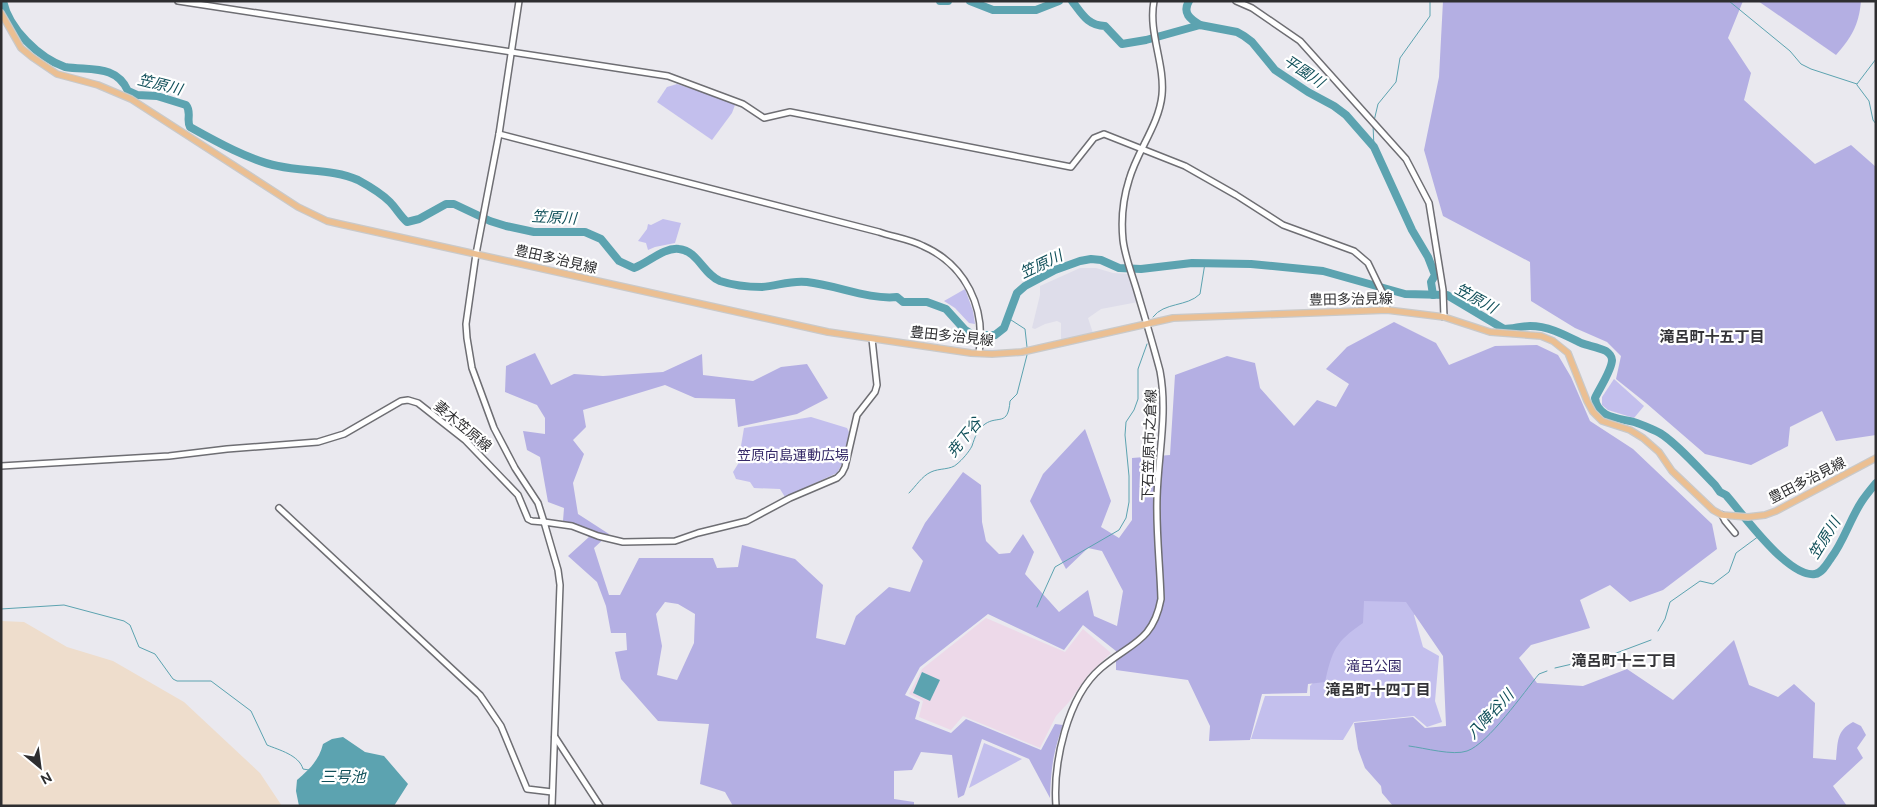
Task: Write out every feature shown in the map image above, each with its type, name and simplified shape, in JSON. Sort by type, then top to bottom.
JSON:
[{"type":"main road","name":"豊田多治見線","points":[[1,13],[21,48],[57,74],[98,85],[132,99],[286,200],[313,216],[340,224],[764,319],[872,339],[980,353],[1022,352],[1173,318],[1191,316],[1387,310],[1444,317],[1490,332],[1541,336],[1553,341],[1568,353],[1586,401],[1602,421],[1630,430],[1643,438],[1659,452],[1672,471],[1713,510],[1726,515],[1748,517],[1765,515],[1776,511],[1876,458]]},
{"type":"street","points":[[178,1],[668,76],[743,104],[766,118],[790,112],[1071,167],[1094,138],[1104,134],[1185,166],[1284,225],[1354,251],[1368,263],[1383,294],[1387,310]]},
{"type":"street","name":"妻木笠原線","points":[[1,466],[169,456],[234,448],[318,442],[344,434],[401,401],[408,400],[418,403],[466,440],[518,495],[528,519],[544,522],[538,503],[503,448],[469,356],[466,324],[476,254],[499,134],[519,1]]},
{"type":"street","name":"下石笠原市之倉線","points":[[1056,806],[1057,761],[1079,696],[1100,668],[1143,637],[1152,626],[1161,599],[1157,498],[1164,389],[1123,241],[1125,198],[1129,178],[1158,112],[1162,96],[1152,13],[1154,1]]},
{"type":"street","points":[[1236,1],[1252,8],[1300,41],[1406,160],[1429,203],[1443,290],[1444,317]]},
{"type":"street","points":[[499,134],[916,243],[941,256],[959,272],[975,299],[981,326],[980,353]]},
{"type":"street","points":[[552,806],[560,585],[557,564],[544,522],[572,526],[598,536],[622,542],[675,540],[747,521],[790,498],[837,478],[842,474],[845,467],[857,415],[875,392],[877,377],[872,339]]},
{"type":"street","points":[[279,508],[480,695],[501,726],[527,789],[552,792]]},
{"type":"street","points":[[1726,515],[1725,521],[1735,533]]},
{"type":"street","points":[[555,737],[600,806]]},
{"type":"shaded area","points":[[1443,1],[1743,1],[1728,38],[1751,73],[1744,100],[1815,164],[1851,145],[1876,167],[1876,435],[1836,441],[1822,411],[1790,427],[1788,446],[1751,465],[1705,454],[1616,379],[1621,356],[1607,342],[1575,328],[1531,301],[1530,262],[1443,216],[1424,150],[1439,77]]},
{"type":"shaded area","points":[[1758,1],[1861,1],[1853,31],[1836,55]]},
{"type":"shaded area","points":[[1080,268],[1096,268],[1113,273],[1129,274],[1138,302],[1101,309],[1088,318],[1093,333],[1061,341],[1061,323],[1057,321],[1035,329],[1032,328],[1040,295],[1040,286]]},
{"type":"shaded area","points":[[1394,322],[1436,343],[1449,365],[1495,346],[1537,345],[1558,355],[1571,377],[1590,421],[1633,449],[1712,524],[1717,549],[1663,590],[1630,602],[1610,585],[1580,600],[1590,628],[1531,645],[1519,658],[1537,683],[1583,686],[1627,669],[1673,700],[1734,640],[1749,685],[1778,697],[1794,684],[1815,703],[1813,758],[1836,760],[1838,742],[1843,729],[1853,722],[1861,726],[1866,735],[1857,748],[1863,758],[1833,786],[1847,806],[1393,806],[1382,793],[1381,786],[1365,768],[1358,749],[1354,723],[1413,717],[1425,728],[1446,726],[1443,656],[1406,602],[1364,601],[1363,623],[1346,636],[1336,648],[1325,682],[1308,684],[1307,693],[1262,694],[1250,740],[1209,741],[1210,726],[1188,680],[1116,670],[1116,651],[1083,625],[1064,650],[988,614],[920,667],[905,695],[920,702],[915,719],[951,733],[966,719],[1041,750],[1055,724],[1063,725],[1053,761],[1050,798],[1029,759],[982,739],[964,795],[958,798],[952,755],[921,752],[912,770],[894,771],[894,799],[914,802],[914,806],[733,806],[725,792],[700,784],[709,724],[658,721],[621,679],[615,652],[627,650],[626,633],[611,633],[606,606],[597,582],[568,556],[589,537],[563,521],[564,508],[548,502],[540,457],[527,450],[523,431],[545,434],[545,418],[537,405],[505,392],[506,366],[535,353],[551,385],[574,374],[603,376],[663,372],[702,354],[703,375],[753,381],[781,367],[807,364],[828,398],[797,414],[738,427],[735,399],[695,398],[665,385],[583,410],[586,427],[573,440],[584,454],[573,483],[578,514],[609,534],[594,548],[609,595],[620,595],[639,558],[713,558],[717,568],[738,567],[742,545],[795,559],[823,585],[816,638],[845,645],[856,616],[889,587],[910,592],[923,561],[912,548],[925,523],[963,472],[981,485],[982,522],[986,541],[999,554],[1010,553],[1023,534],[1034,552],[1025,574],[1059,612],[1088,590],[1094,616],[1117,626],[1123,591],[1102,551],[1088,548],[1066,569],[1030,501],[1043,474],[1085,429],[1111,501],[1101,527],[1119,538],[1132,520],[1132,458],[1170,455],[1175,375],[1227,356],[1255,363],[1260,388],[1294,426],[1317,400],[1336,407],[1349,384],[1326,369],[1347,347]],"holes":[[[665,602],[678,604],[695,614],[694,643],[677,680],[657,675],[662,646],[656,614]]]},
{"type":"shaded area","points":[[986,618],[1065,652],[1083,629],[1111,653],[1088,675],[1069,702],[1056,716],[1040,748],[963,716],[951,730],[919,717],[923,701],[909,694],[922,669]]},
{"type":"shaded area","points":[[1,621],[24,622],[67,647],[113,661],[184,702],[260,773],[282,806],[1,806]]},
{"type":"green space","points":[[677,84],[735,105],[732,113],[712,140],[657,102],[667,87]]},
{"type":"green space","points":[[663,219],[681,223],[675,243],[648,250],[646,243],[638,241],[647,229],[648,224],[651,225]]},
{"type":"green space","points":[[965,289],[973,311],[975,324],[969,323],[955,308],[944,301]]},
{"type":"green space","points":[[1614,379],[1644,406],[1634,418],[1608,410],[1602,405],[1602,397]]},
{"type":"green space","name":"笠原向島運動広場","points":[[811,417],[847,428],[849,432],[843,462],[837,473],[785,497],[780,489],[754,488],[750,482],[736,479],[733,472],[738,464],[744,428]]},
{"type":"green space","name":"滝呂公園","points":[[1369,565],[1427,607],[1414,615],[1423,647],[1439,656],[1435,701],[1442,722],[1427,727],[1414,716],[1354,722],[1343,740],[1251,739],[1265,696],[1310,696],[1310,686],[1322,673]]},
{"type":"green space","points":[[984,743],[1022,759],[969,788]]},
{"type":"water","points":[[922,672],[940,680],[930,701],[913,693]]},
{"type":"water","name":"三号池","points":[[343,737],[365,752],[384,756],[408,784],[394,806],[299,806],[296,791],[297,780],[313,764],[323,744],[332,739]]},
{"type":"waterway","name":"笠原川","points":[[3,1],[6,12],[18,32],[36,50],[55,63],[65,67],[101,70],[117,76],[128,91],[137,95],[157,96],[186,105],[189,110],[190,127],[256,160],[288,168],[329,172],[358,180],[375,190],[392,204],[407,222],[419,219],[446,204],[454,204],[490,221],[534,232],[585,232],[601,239],[619,261],[634,268],[668,250],[679,249],[686,251],[696,258],[714,278],[730,284],[762,287],[807,282],[875,296],[897,297],[903,302],[927,302],[946,309],[965,330],[973,335],[995,335],[1004,328],[1017,293],[1025,286],[1055,270],[1080,261],[1101,260],[1119,268],[1141,269],[1192,263],[1251,264],[1323,271],[1405,294],[1447,295],[1504,329],[1530,326],[1544,328],[1606,351],[1612,360],[1608,374],[1595,398],[1600,410],[1610,416],[1645,426],[1670,440],[1720,492],[1726,495],[1779,556],[1804,572],[1815,574],[1824,568],[1840,544],[1865,496],[1876,483]]},
{"type":"waterway","name":"平園川","points":[[940,1],[948,1]]},
{"type":"waterway","name":"平園川","points":[[970,1],[993,10],[1036,10],[1059,1]]},
{"type":"waterway","name":"平園川","points":[[1072,1],[1082,15],[1090,22],[1105,26],[1122,44],[1146,40],[1200,25],[1237,32],[1252,42],[1275,70],[1346,115],[1374,147],[1412,230],[1428,257],[1435,275],[1431,282],[1433,295]]},
{"type":"waterway","points":[[1189,1],[1186,9],[1188,15],[1200,25]]},
{"type":"waterway","points":[[1374,121],[1378,104],[1396,82],[1400,58],[1430,16],[1430,1]]},
{"type":"waterway","points":[[1729,1],[1790,51],[1801,64],[1857,84]]},
{"type":"waterway","points":[[1857,84],[1876,59]]},
{"type":"waterway","points":[[1857,85],[1869,101],[1873,120],[1876,124]]},
{"type":"waterway","points":[[1373,125],[1374,147]]},
{"type":"waterway","points":[[1153,317],[1163,309],[1189,301],[1200,294],[1205,263]]},
{"type":"waterway","name":"尭下谷","points":[[1008,318],[1025,329],[1027,347]]},
{"type":"waterway","points":[[1037,607],[1055,567],[1119,530],[1126,518],[1129,502],[1126,422],[1134,410],[1138,399],[1138,369],[1147,344]]},
{"type":"waterway","name":"尭下谷","points":[[909,493],[928,474],[957,464],[969,451],[982,426],[990,421],[1005,417],[1010,401],[1017,394],[1027,355]]},
{"type":"waterway","name":"八陣谷川","points":[[1658,631],[1665,619],[1670,602],[1700,581],[1713,584],[1729,572],[1736,553],[1759,536]]},
{"type":"waterway","points":[[1,609],[64,605],[124,621],[130,625],[139,647],[155,654],[173,679],[177,681],[211,681],[251,711],[267,745],[283,751],[297,760],[303,769],[309,770]]},
{"type":"waterway","name":"八陣谷川","points":[[1555,668],[1611,655],[1651,640]]},
{"type":"waterway","name":"八陣谷川","points":[[1409,746],[1454,753],[1467,751],[1485,739],[1539,674],[1547,671]]},
{"type":"district","name":"滝呂町十五丁目","points":[[1712,336]]},
{"type":"district","name":"滝呂町十三丁目","points":[[1624,660]]},
{"type":"district","name":"滝呂町十四丁目","points":[[1378,689]]}]
